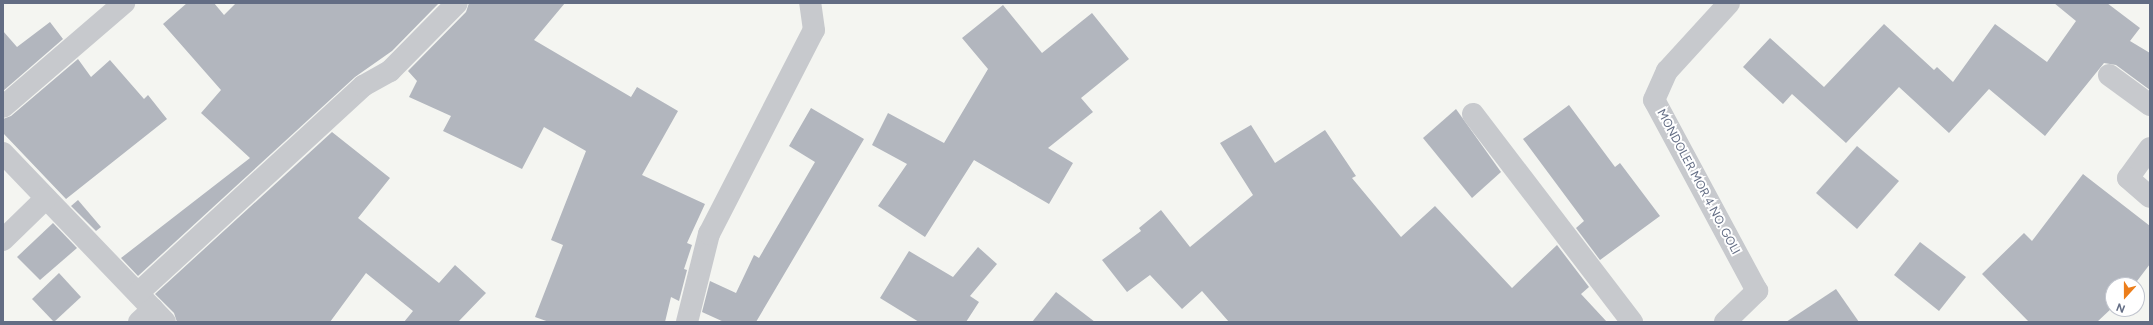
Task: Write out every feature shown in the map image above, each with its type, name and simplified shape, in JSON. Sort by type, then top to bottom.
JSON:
[{"type":"street","points":[[3,106],[124,3]]},
{"type":"street","points":[[138,293],[364,86],[390,71],[457,3]]},
{"type":"street","points":[[687,322],[709,234],[814,30],[810,3]]},
{"type":"street","name":"MONDOLER MOR 4 NO. GOLI","points":[[1725,322],[1758,291],[1654,100],[1667,72],[1729,3]]},
{"type":"street","points":[[2109,75],[2150,105]]},
{"type":"street","points":[[1473,114],[1632,322]]},
{"type":"street","points":[[2150,148],[2128,178],[2150,197]]},
{"type":"street","points":[[3,153],[138,293],[152,318]]},
{"type":"street","points":[[3,240],[46,198]]},
{"type":"building","points":[[187,3],[214,3],[224,15],[236,3],[439,3],[392,51],[355,77],[138,276],[121,258],[250,158],[201,113],[221,90],[163,24]]},
{"type":"building","points":[[469,3],[565,3],[534,40],[631,97],[637,87],[678,111],[642,175],[705,204],[687,243],[692,245],[684,269],[687,270],[679,301],[671,297],[665,322],[549,322],[535,317],[563,245],[551,240],[586,151],[544,127],[522,169],[443,131],[451,116],[409,97],[417,81],[408,71],[466,12]]},
{"type":"building","points":[[2054,3],[2107,3],[2140,28],[2130,41],[2150,53],[2150,90],[2116,65],[2104,63],[2045,136],[1989,89],[1949,133],[1899,87],[1846,143],[1792,94],[1783,104],[1743,67],[1770,38],[1824,87],[1884,24],[1934,70],[1937,67],[1953,82],[1995,24],[2047,62],[2076,21]]},
{"type":"building","points":[[1003,5],[1042,53],[1092,13],[1129,59],[1081,98],[1093,112],[1048,148],[1073,163],[1049,204],[974,160],[925,237],[878,206],[907,164],[872,145],[888,113],[944,143],[988,69],[962,38]]},
{"type":"building","points":[[50,22],[63,39],[3,91],[3,31],[17,47]]},
{"type":"building","points":[[78,59],[91,77],[110,60],[144,99],[148,95],[167,119],[66,199],[3,133],[3,119],[11,116]]},
{"type":"building","points":[[1569,105],[1615,167],[1620,163],[1660,216],[1600,260],[1576,228],[1584,221],[1523,139]]},
{"type":"building","points":[[811,108],[864,139],[756,322],[724,322],[702,312],[710,281],[736,293],[754,255],[759,258],[815,162],[789,146]]},
{"type":"building","points":[[1456,109],[1501,172],[1472,198],[1423,138]]},
{"type":"building","points":[[1251,125],[1275,163],[1325,130],[1356,176],[1352,178],[1401,237],[1435,206],[1512,288],[1557,245],[1589,287],[1581,294],[1607,322],[1229,322],[1202,291],[1182,309],[1150,275],[1127,292],[1102,260],[1141,231],[1139,228],[1161,210],[1190,247],[1253,195],[1220,143]]},
{"type":"building","points":[[332,132],[390,178],[358,218],[439,283],[455,265],[486,293],[458,322],[404,322],[413,311],[366,273],[330,322],[177,322],[174,313],[155,294]]},
{"type":"building","points":[[1857,146],[1899,181],[1857,229],[1816,193]]},
{"type":"building","points":[[2083,174],[2150,226],[2150,264],[2140,277],[2105,277],[2105,314],[2097,322],[2029,322],[1982,274],[2024,233],[2032,241]]},
{"type":"building","points":[[78,200],[101,227],[96,231],[71,206]]},
{"type":"building","points":[[53,223],[77,248],[40,280],[17,257]]},
{"type":"building","points":[[1920,242],[1966,277],[1939,311],[1894,275]]},
{"type":"building","points":[[978,247],[997,264],[970,296],[979,302],[966,322],[919,322],[880,298],[909,251],[953,277]]},
{"type":"building","points":[[59,273],[81,297],[54,322],[32,299]]},
{"type":"building","points":[[1836,289],[1859,322],[1786,322]]},
{"type":"building","points":[[1056,292],[1095,322],[1032,322]]}]
